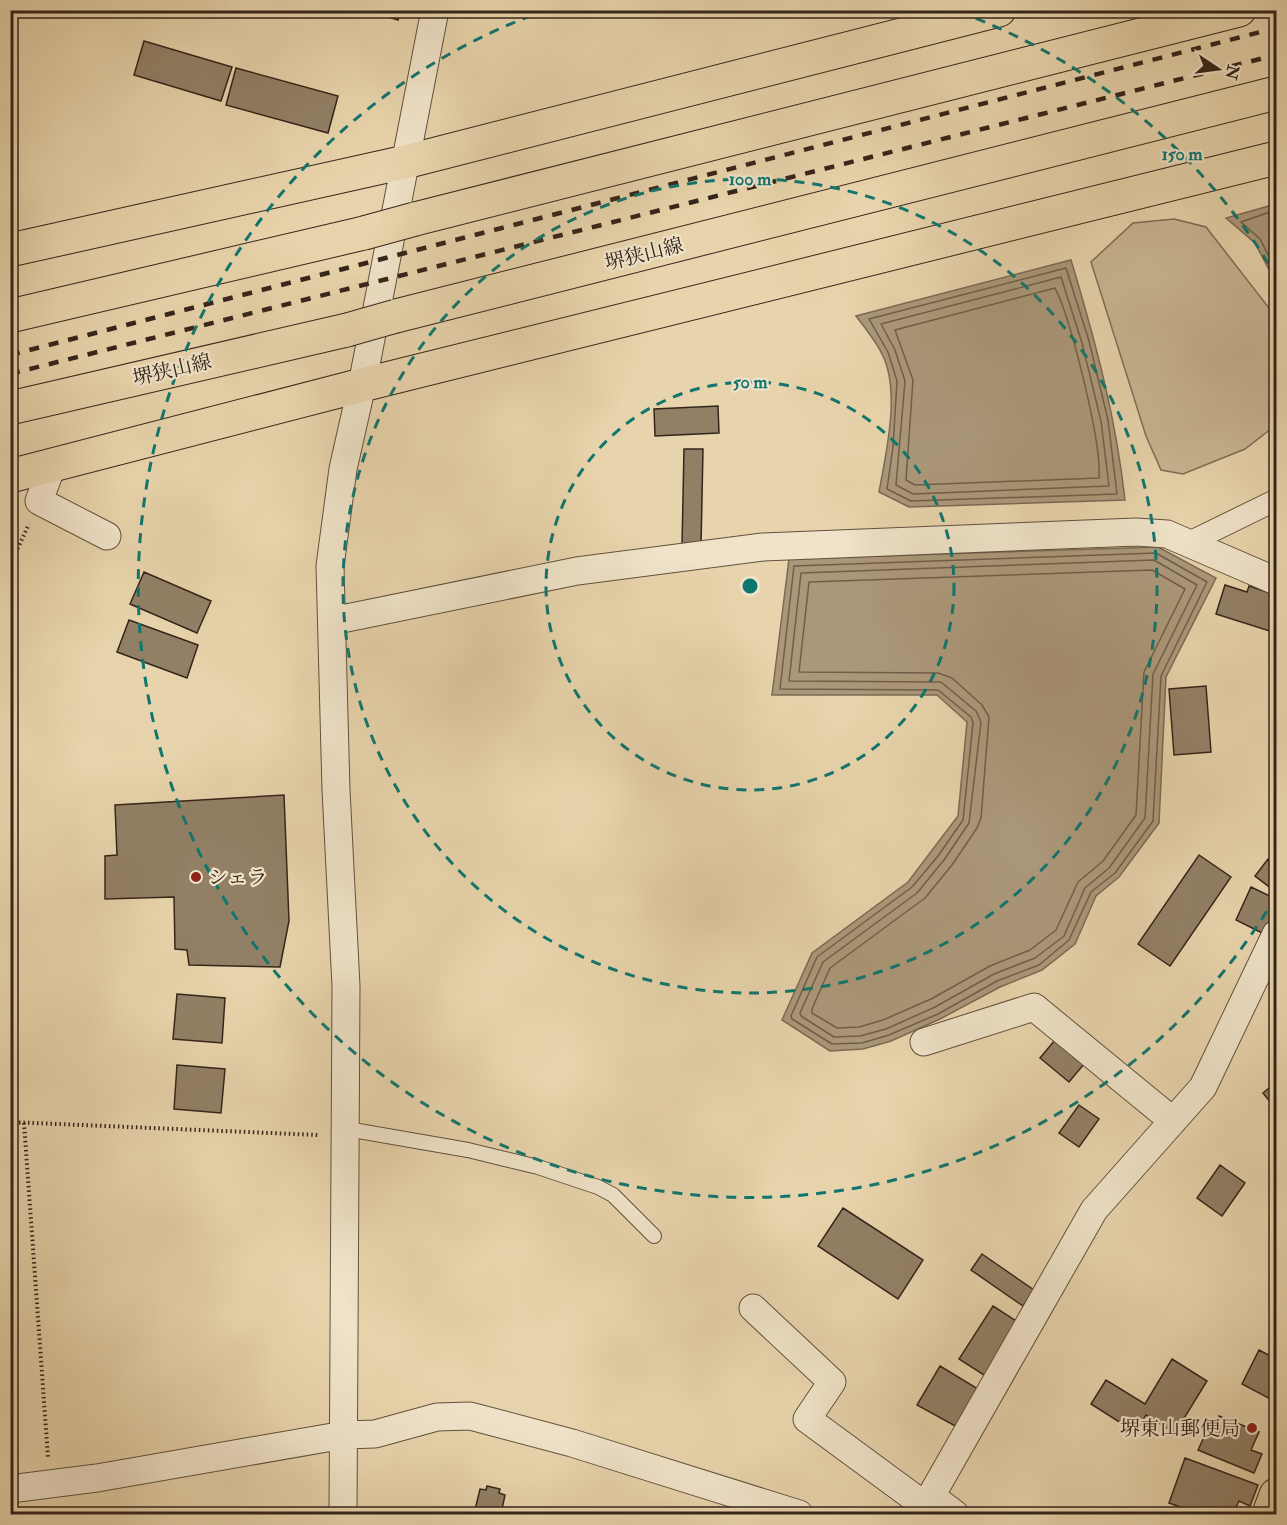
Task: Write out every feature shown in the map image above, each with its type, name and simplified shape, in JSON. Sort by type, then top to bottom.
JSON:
[{"type":"main road","points":[[10,250],[405,162],[999,10]]},
{"type":"main road","points":[[10,316],[364,233],[1239,10]]},
{"type":"main road","name":"堺狭山線","points":[[10,408],[347,330],[1276,93]]},
{"type":"main road","points":[[10,476],[53,463],[362,385],[1276,158]]},
{"type":"main road","points":[[1269,1515],[1276,1495]]},
{"type":"street","points":[[343,1515],[347,1133],[346,986],[336,790],[330,566],[343,468],[362,385],[435,10]]},
{"type":"street","points":[[53,463],[39,501],[107,536]]},
{"type":"street","points":[[1188,543],[1276,500]]},
{"type":"street","points":[[332,621],[577,571],[763,547],[1136,532],[1167,534],[1276,581]]},
{"type":"street","points":[[924,1506],[1094,1210],[1203,1087],[1276,934]]},
{"type":"street","points":[[924,1041],[1034,1007],[1173,1121]]},
{"type":"street","points":[[753,1308],[832,1382],[807,1419],[924,1506],[955,1515]]},
{"type":"street","points":[[10,1489],[344,1435],[375,1434],[437,1417],[470,1416],[572,1443],[799,1515]]},
{"type":"lane","points":[[347,1133],[468,1150],[598,1186],[613,1195],[654,1236]]},
{"type":"path","points":[[10,565],[39,501]]},
{"type":"path","points":[[10,1122],[347,1133]]},
{"type":"path","points":[[24,1123],[50,1484]]},
{"type":"shaded area","points":[[1174,219],[1206,227],[1276,317],[1276,425],[1245,449],[1183,474],[1161,470],[1146,436],[1091,262],[1133,223]]},
{"type":"water","points":[[1276,204],[1276,283],[1255,243],[1226,218]]},
{"type":"water","points":[[1071,260],[1104,379],[1125,500],[909,507],[879,492],[888,441],[891,386],[882,354],[874,339],[856,316]]},
{"type":"water","points":[[1158,547],[1216,578],[1166,677],[1159,823],[1119,877],[1096,896],[1075,944],[1042,970],[1000,987],[940,1019],[891,1041],[863,1049],[830,1051],[782,1020],[812,953],[908,882],[958,816],[967,722],[937,695],[772,695],[789,559]]},
{"type":"building","points":[[366,10],[401,10],[398,20]]},
{"type":"building","points":[[144,41],[232,67],[221,101],[134,75]]},
{"type":"building","points":[[236,68],[338,96],[328,133],[226,105]]},
{"type":"building","points":[[718,406],[719,433],[655,436],[654,409]]},
{"type":"building","points":[[684,449],[703,449],[701,546],[682,546]]},
{"type":"building","points":[[144,572],[211,601],[197,633],[130,604]]},
{"type":"building","points":[[1225,585],[1247,592],[1249,586],[1276,595],[1276,633],[1216,614]]},
{"type":"building","points":[[129,620],[198,645],[187,678],[117,652]]},
{"type":"building","points":[[1206,686],[1211,752],[1174,755],[1169,689]]},
{"type":"building","name":"シェラ","points":[[284,795],[289,921],[280,967],[189,965],[187,950],[175,949],[174,897],[105,899],[105,856],[117,855],[115,805]]},
{"type":"building","points":[[1199,855],[1231,877],[1170,966],[1138,944]]},
{"type":"building","points":[[1268,859],[1276,865],[1276,892],[1255,876]]},
{"type":"building","points":[[1251,887],[1272,897],[1271,901],[1276,904],[1276,913],[1266,935],[1236,920]]},
{"type":"building","points":[[177,994],[225,998],[222,1043],[173,1039]]},
{"type":"building","points":[[1055,1040],[1084,1064],[1069,1082],[1040,1058]]},
{"type":"building","points":[[177,1065],[225,1069],[221,1113],[174,1109]]},
{"type":"building","points":[[1276,1082],[1276,1109],[1263,1093]]},
{"type":"building","points":[[1079,1105],[1099,1119],[1079,1147],[1059,1133]]},
{"type":"building","points":[[1220,1165],[1245,1183],[1222,1216],[1197,1198]]},
{"type":"building","points":[[843,1208],[923,1260],[898,1299],[818,1246]]},
{"type":"building","points":[[982,1254],[1034,1290],[1023,1306],[971,1270]]},
{"type":"building","points":[[993,1306],[1021,1324],[987,1377],[959,1359]]},
{"type":"building","points":[[1259,1350],[1276,1359],[1276,1402],[1242,1384]]},
{"type":"building","points":[[1172,1359],[1207,1381],[1175,1433],[1146,1415],[1135,1432],[1091,1404],[1106,1380],[1145,1404]]},
{"type":"building","points":[[940,1366],[978,1389],[957,1427],[917,1405]]},
{"type":"building","points":[[1219,1416],[1259,1432],[1251,1450],[1262,1454],[1254,1473],[1198,1450],[1205,1435],[1210,1437]]},
{"type":"building","points":[[1185,1458],[1258,1485],[1250,1506],[1239,1501],[1233,1514],[1200,1514],[1169,1503]]},
{"type":"building","points":[[487,1486],[500,1489],[499,1493],[505,1495],[501,1514],[474,1514],[480,1489],[486,1490]]},
{"type":"railway","points":[[10,355],[1276,28]]},
{"type":"railway","points":[[10,374],[1276,55]]},
{"type":"place","name":"シェラ","points":[[196,877]]},
{"type":"place","name":"堺東山郵便局","points":[[1252,1428]]}]
